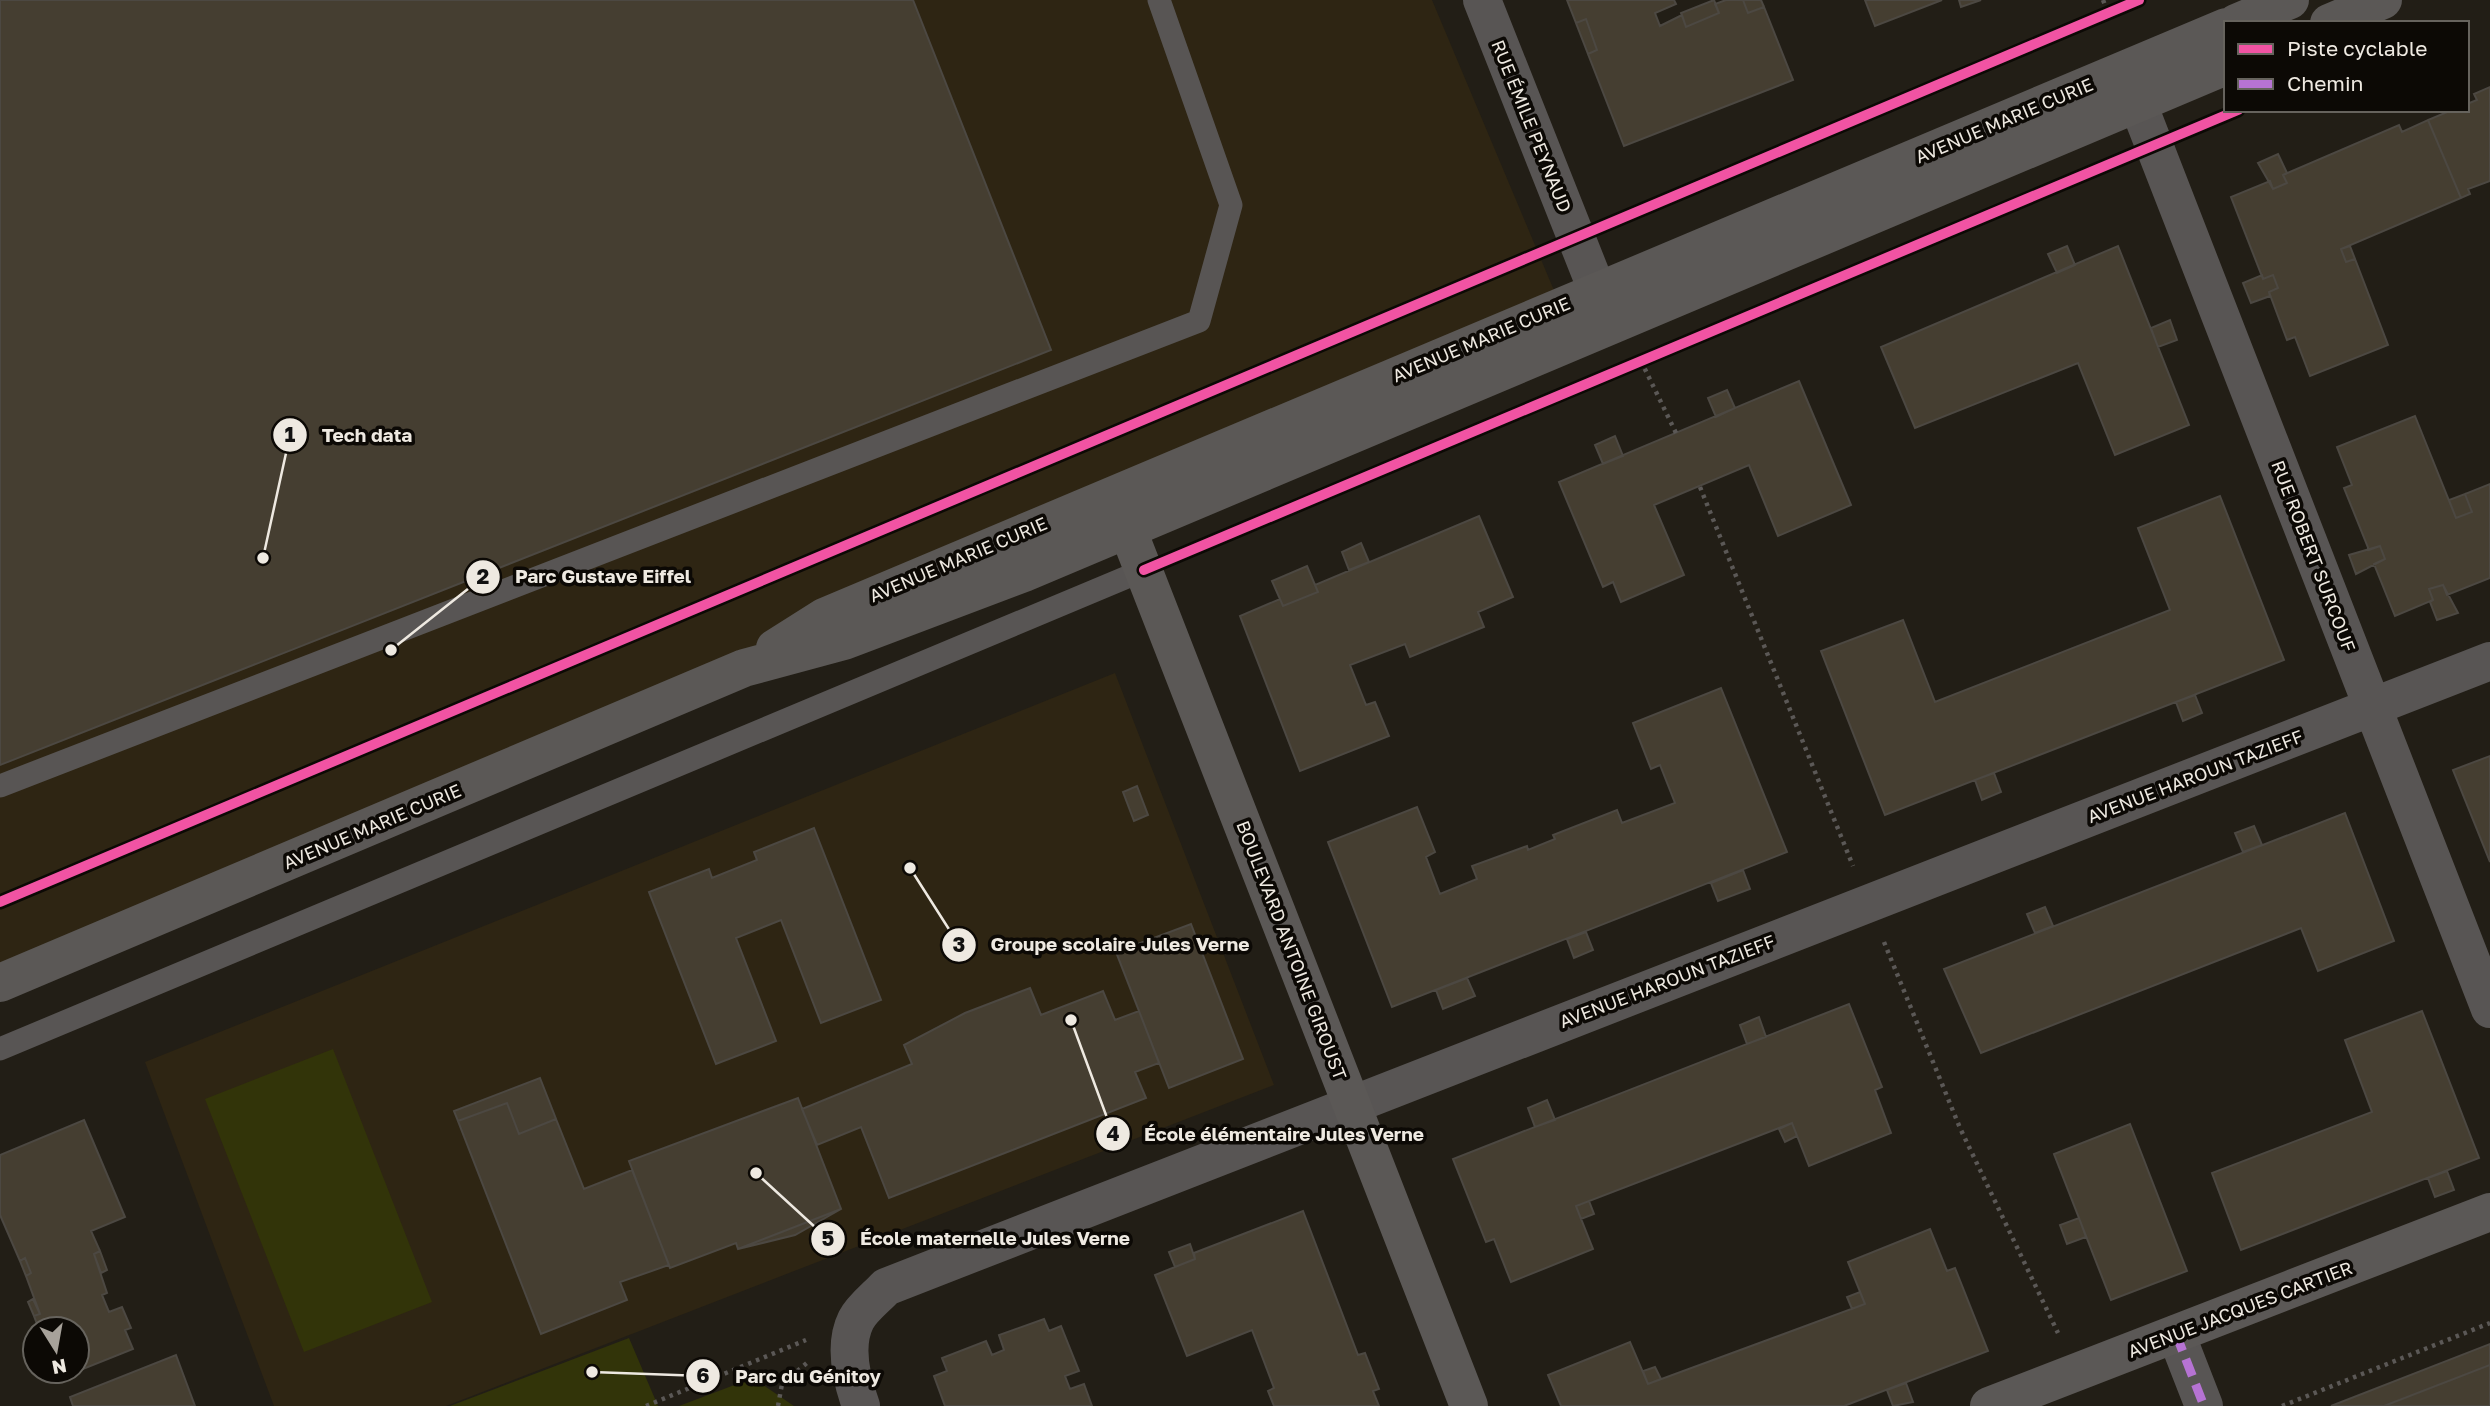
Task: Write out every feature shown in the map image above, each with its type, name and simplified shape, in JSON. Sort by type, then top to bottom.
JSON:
[{"type":"main road","points":[[2241,21],[2290,0]]},
{"type":"main road","points":[[2334,21],[2383,0]]},
{"type":"main road","name":"AVENUE MARIE CURIE","points":[[744,668],[824,617],[2224,28]]},
{"type":"main road","name":"AVENUE MARIE CURIE","points":[[0,983],[744,668],[844,641],[1129,529],[2224,67]]},
{"type":"main road","name":"BOULEVARD ANTOINE GIROUST","points":[[1113,494],[1129,529],[1469,1406]]},
{"type":"main road","name":"AVENUE JACQUES CARTIER","points":[[1989,1406],[2490,1212]]},
{"type":"street","name":"RUE ÉMILE PEYNAUD","points":[[1482,0],[1597,290]]},
{"type":"street","name":"RUE ROBERT SURCOUF","points":[[2138,104],[2490,1009]]},
{"type":"street","name":"AVENUE HAROUN TAZIEFF","points":[[856,1320],[886,1287],[2490,661]]},
{"type":"street","points":[[856,1320],[850,1350],[852,1383],[861,1406]]},
{"type":"street","points":[[2176,1334],[2204,1406]]},
{"type":"lane","points":[[0,786],[1199,321],[1231,205],[1159,0]]},
{"type":"lane","points":[[0,1049],[1144,570]]},
{"type":"path","points":[[2095,18],[2113,11],[2103,0]]},
{"type":"path","points":[[1629,366],[1654,355]]},
{"type":"path","points":[[1642,361],[1676,433]]},
{"type":"path","points":[[646,1406],[856,1320]]},
{"type":"path","points":[[2282,1406],[2490,1323]]},
{"type":"shaded area","points":[[0,0],[1432,0],[1566,319],[0,982]]},
{"type":"shaded area","points":[[1115,673],[1274,1085],[446,1406],[274,1406],[145,1062]]},
{"type":"shaded area","points":[[333,1049],[432,1302],[304,1352],[205,1099]]},
{"type":"shaded area","points":[[629,1338],[658,1406],[450,1406]]},
{"type":"shaded area","points":[[753,1378],[794,1406],[679,1406]]},
{"type":"building","points":[[0,0],[913,0],[1051,350],[0,765]]},
{"type":"building","points":[[1567,0],[1674,0],[1676,4],[1655,13],[1660,26],[1682,15],[1686,27],[1719,13],[1715,4],[1726,0],[1743,0],[1748,13],[1764,7],[1793,80],[1624,146],[1588,54],[1597,50],[1586,19],[1576,23]]},
{"type":"building","points":[[1714,0],[1719,13],[1686,27],[1681,13]]},
{"type":"building","points":[[1743,0],[1761,0],[1764,7],[1748,13]]},
{"type":"building","points":[[1865,0],[1942,0],[1875,26]]},
{"type":"building","points":[[1959,0],[1981,0],[1961,7]]},
{"type":"building","points":[[1586,19],[1597,50],[1588,54],[1576,23]]},
{"type":"building","points":[[2490,87],[2490,181],[2468,189],[2470,194],[2461,198],[2428,120],[2447,112],[2469,112],[2469,103],[2477,100],[2474,94]]},
{"type":"building","points":[[2428,120],[2461,198],[2341,249],[2346,262],[2355,259],[2388,345],[2310,376],[2295,337],[2287,340],[2269,292],[2278,288],[2273,275],[2263,279],[2231,197],[2270,181],[2273,189],[2287,183],[2283,175],[2399,125],[2402,132]]},
{"type":"building","points":[[2278,154],[2287,173],[2283,175],[2287,183],[2273,189],[2258,163]]},
{"type":"building","points":[[2067,246],[2075,265],[2057,273],[2048,254]]},
{"type":"building","points":[[2118,246],[2189,425],[2115,455],[2078,363],[1915,428],[1881,347]]},
{"type":"building","points":[[2350,246],[2355,259],[2346,262],[2341,249]]},
{"type":"building","points":[[2262,275],[2263,279],[2273,275],[2278,288],[2269,292],[2270,296],[2251,303],[2243,283]]},
{"type":"building","points":[[2170,320],[2177,340],[2158,347],[2151,328]]},
{"type":"building","points":[[1799,381],[1851,505],[1778,536],[1749,465],[1654,505],[1684,575],[1621,602],[1613,582],[1603,587],[1559,482]]},
{"type":"building","points":[[1727,390],[1735,408],[1716,417],[1708,398]]},
{"type":"building","points":[[2415,416],[2456,518],[2472,512],[2465,494],[2490,484],[2490,578],[2447,595],[2443,585],[2429,589],[2433,600],[2395,616],[2374,564],[2385,559],[2380,546],[2369,550],[2344,488],[2352,485],[2337,447]]},
{"type":"building","points":[[1615,436],[1623,456],[1603,464],[1595,445]]},
{"type":"building","points":[[2465,494],[2472,512],[2456,518],[2449,500]]},
{"type":"building","points":[[2220,496],[2284,660],[1885,815],[1821,651],[1903,620],[1935,702],[2170,610],[2138,528]]},
{"type":"building","points":[[1479,516],[1513,597],[1478,612],[1484,627],[1410,657],[1405,644],[1350,665],[1366,705],[1375,702],[1389,736],[1300,771],[1240,616],[1280,599],[1283,606],[1318,592],[1315,585]]},
{"type":"building","points":[[1361,543],[1369,562],[1349,570],[1342,552]]},
{"type":"building","points":[[2380,546],[2385,559],[2356,574],[2349,555]]},
{"type":"building","points":[[1307,566],[1318,592],[1283,606],[1272,581]]},
{"type":"building","points":[[2443,585],[2458,613],[2437,620],[2430,602],[2433,600],[2429,589]]},
{"type":"building","points":[[1721,688],[1787,852],[1392,1007],[1328,842],[1417,807],[1435,852],[1426,857],[1440,894],[1477,879],[1472,866],[1527,846],[1528,850],[1555,839],[1553,835],[1617,810],[1622,823],[1675,803],[1660,765],[1651,769],[1633,723]]},
{"type":"building","points":[[2195,695],[2202,713],[2183,721],[2176,702]]},
{"type":"building","points":[[2490,756],[2490,862],[2453,770]]},
{"type":"building","points":[[1994,773],[2001,792],[1982,800],[1975,780]]},
{"type":"building","points":[[1137,786],[1148,815],[1134,821],[1123,792]]},
{"type":"building","points":[[2345,813],[2394,941],[2318,971],[2301,928],[1981,1053],[1944,969]]},
{"type":"building","points":[[2254,826],[2262,845],[2243,852],[2235,833]]},
{"type":"building","points":[[814,828],[881,1000],[821,1023],[781,920],[736,938],[776,1041],[716,1064],[649,892],[709,869],[712,878],[757,860],[754,852]]},
{"type":"building","points":[[1743,870],[1750,889],[1718,901],[1711,883]]},
{"type":"building","points":[[2045,907],[2053,926],[2035,933],[2027,914]]},
{"type":"building","points":[[1191,924],[1243,1059],[1169,1088],[1116,952]]},
{"type":"building","points":[[1586,932],[1593,950],[1574,958],[1567,939]]},
{"type":"building","points":[[1467,978],[1475,996],[1443,1009],[1436,990]]},
{"type":"building","points":[[1030,988],[1041,1015],[1103,991],[1115,1020],[1139,1011],[1159,1063],[1135,1072],[1146,1098],[889,1198],[861,1127],[817,1145],[802,1109],[912,1064],[904,1045],[965,1013]]},
{"type":"building","points":[[1849,1004],[1882,1087],[1875,1090],[1891,1133],[1809,1166],[1792,1123],[1576,1206],[1593,1249],[1511,1282],[1494,1239],[1486,1242],[1453,1159]]},
{"type":"building","points":[[2422,1011],[2479,1158],[2241,1250],[2212,1173],[2372,1112],[2345,1040]]},
{"type":"building","points":[[1759,1017],[1766,1037],[1747,1044],[1740,1025]]},
{"type":"building","points":[[540,1078],[556,1119],[519,1134],[507,1103],[458,1121],[454,1111]]},
{"type":"building","points":[[798,1098],[841,1209],[738,1249],[736,1243],[670,1268],[629,1161]]},
{"type":"building","points":[[1547,1100],[1555,1120],[1535,1127],[1528,1108]]},
{"type":"building","points":[[507,1103],[519,1134],[556,1119],[584,1189],[632,1170],[669,1265],[620,1282],[627,1300],[541,1334],[458,1121]]},
{"type":"building","points":[[84,1120],[125,1217],[91,1231],[100,1251],[94,1254],[107,1293],[102,1295],[109,1312],[122,1307],[131,1328],[125,1330],[133,1349],[91,1366],[91,1315],[37,1315],[40,1314],[26,1276],[31,1273],[25,1258],[20,1261],[0,1215],[0,1155]]},
{"type":"building","points":[[1792,1123],[1797,1136],[1785,1142],[1779,1129]]},
{"type":"building","points":[[2130,1124],[2187,1271],[2111,1300],[2054,1154]]},
{"type":"building","points":[[2447,1171],[2454,1190],[2435,1197],[2428,1178]]},
{"type":"building","points":[[1589,1201],[1594,1214],[1581,1219],[1576,1206]]},
{"type":"building","points":[[841,1209],[795,1235],[738,1249]]},
{"type":"building","points":[[1303,1211],[1358,1355],[1365,1353],[1379,1389],[1373,1391],[1379,1406],[1274,1406],[1268,1391],[1274,1388],[1252,1330],[1187,1356],[1155,1275],[1195,1259],[1194,1253]]},
{"type":"building","points":[[2079,1218],[2086,1237],[2067,1244],[2060,1225]]},
{"type":"building","points":[[1930,1229],[1947,1271],[1955,1268],[1988,1351],[1844,1406],[1561,1406],[1548,1375],[1630,1342],[1648,1384],[1865,1304],[1848,1262]]},
{"type":"building","points":[[1190,1244],[1195,1259],[1175,1267],[1169,1252]]},
{"type":"building","points":[[100,1251],[107,1270],[101,1273],[94,1254]]},
{"type":"building","points":[[25,1258],[31,1273],[26,1276],[20,1261]]},
{"type":"building","points":[[1860,1292],[1865,1304],[1852,1309],[1847,1297]]},
{"type":"building","points":[[33,1299],[40,1314],[34,1315],[28,1302]]},
{"type":"building","points":[[1044,1319],[1049,1331],[1061,1326],[1079,1371],[1065,1376],[1070,1389],[1084,1384],[1092,1406],[945,1406],[934,1376],[947,1371],[942,1358],[986,1341],[992,1355],[1004,1350],[999,1335]]},
{"type":"building","points":[[2490,1344],[2490,1365],[2384,1406],[2331,1406]]},
{"type":"building","points":[[176,1355],[195,1406],[73,1406],[70,1397]]},
{"type":"building","points":[[2490,1365],[2490,1406],[2384,1406]]},
{"type":"building","points":[[1655,1367],[1661,1379],[1648,1384],[1643,1371]]},
{"type":"building","points":[[1906,1383],[1913,1402],[1893,1406],[1887,1390]]},
{"type":"marked path","points":[[2176,1334],[2204,1406]]},
{"type":"cycle path","points":[[0,902],[2139,0]]},
{"type":"cycle path","points":[[1144,570],[2233,112]]},
{"type":"place","name":"Tech data","points":[[263,558]]},
{"type":"place","name":"Parc Gustave Eiffel","points":[[391,650]]},
{"type":"place","name":"Groupe scolaire Jules Verne","points":[[910,868]]},
{"type":"place","name":"École élémentaire Jules Verne","points":[[1071,1020]]},
{"type":"place","name":"École maternelle Jules Verne","points":[[756,1173]]},
{"type":"place","name":"Parc du Génitoy","points":[[592,1372]]}]
